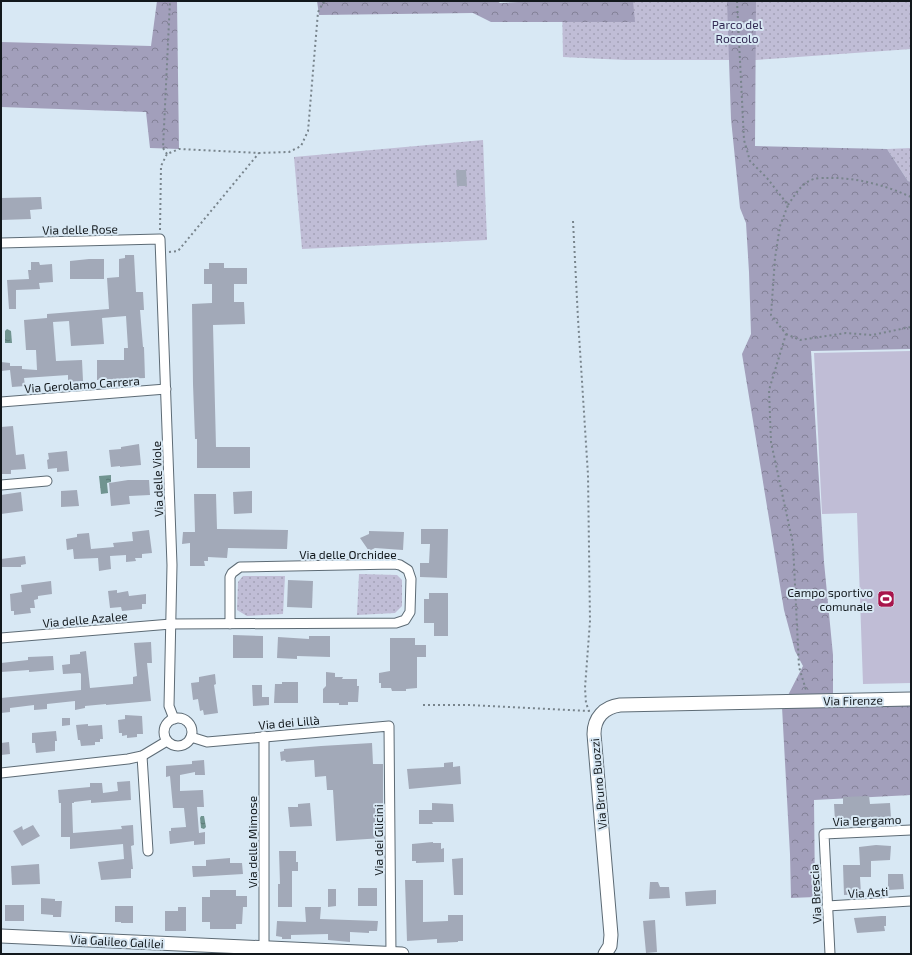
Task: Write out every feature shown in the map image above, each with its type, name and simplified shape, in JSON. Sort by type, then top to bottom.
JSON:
[{"type":"street","name":"Via delle Viole","points":[[160,239],[172,565],[169,706],[174,719]]},
{"type":"street","name":"Via delle Rose","points":[[1,243],[160,239]]},
{"type":"street","name":"Via Gerolamo Carrera","points":[[1,402],[166,390]]},
{"type":"street","points":[[1,484],[47,481]]},
{"type":"street","name":"Via delle Orchidee","points":[[171,624],[230,624],[400,622],[405,620],[410,612],[410,574],[404,567],[395,564],[240,567],[232,573],[230,577],[230,624]]},
{"type":"street","name":"Via delle Azalee","points":[[1,638],[171,624]]},
{"type":"street","name":"Via Firenze","points":[[593,715],[614,705],[911,699]]},
{"type":"street","name":"Via Bruno Buozzi","points":[[593,715],[611,934],[610,946],[605,954]]},
{"type":"street","points":[[174,719],[182,719],[189,724],[191,728],[191,737],[186,744],[178,747],[170,744],[164,737],[164,728],[166,724],[174,719]]},
{"type":"street","name":"Via dei Lillà","points":[[191,737],[207,742],[389,726]]},
{"type":"street","name":"Via dei Glicini","points":[[389,726],[391,954]]},
{"type":"street","name":"Via delle Mimose","points":[[264,736],[264,948]]},
{"type":"street","points":[[1,773],[128,760],[142,756],[167,741]]},
{"type":"street","points":[[142,756],[148,851]]},
{"type":"street","name":"Via Bergamo","points":[[824,834],[911,830]]},
{"type":"street","name":"Via Brescia","points":[[824,834],[830,954]]},
{"type":"street","name":"Via Asti","points":[[827,906],[911,901]]},
{"type":"street","name":"Via Galileo Galilei","points":[[1,936],[402,954]]},
{"type":"path","points":[[167,154],[163,148],[170,1]]},
{"type":"path","points":[[160,239],[161,166],[167,154],[179,148],[259,153],[288,152],[301,146],[308,131],[318,12],[323,3],[328,1]]},
{"type":"path","points":[[737,1],[744,140],[750,161],[767,178],[788,205]]},
{"type":"path","points":[[160,252],[178,251],[259,153]]},
{"type":"path","points":[[911,197],[900,192],[872,184],[841,178],[814,179],[799,189],[788,205],[780,226],[775,258],[771,315],[786,334],[800,340],[846,333],[872,335],[911,327]]},
{"type":"path","points":[[573,221],[588,475],[590,621],[585,688],[586,703],[593,715]]},
{"type":"path","points":[[786,334],[769,390],[771,442],[793,544],[799,667],[810,701]]},
{"type":"path","points":[[423,705],[468,705],[593,715]]},
{"type":"green space","points":[[157,1],[177,1],[179,149],[150,148],[146,112],[1,107],[1,42],[151,46]]},
{"type":"green space","points":[[317,1],[497,1],[500,3],[539,1],[633,1],[635,22],[491,22],[473,13],[319,15]]},
{"type":"green space","name":"Parco del Roccolo","points":[[562,1],[911,1],[911,49],[756,60],[625,60],[563,57]]},
{"type":"green space","points":[[727,1],[756,1],[755,146],[887,149],[908,181],[911,182],[911,349],[811,351],[824,562],[833,655],[833,706],[911,704],[911,795],[814,800],[815,897],[791,898],[782,707],[803,666],[795,651],[784,610],[742,354],[751,334],[749,272],[746,223],[740,208],[731,119]]},
{"type":"green space","points":[[483,140],[487,240],[302,249],[294,157]]},
{"type":"green space","points":[[911,148],[911,182],[908,181],[887,149]]},
{"type":"green space","name":"Campo sportivo comunale","points":[[911,351],[911,683],[863,684],[857,513],[822,514],[814,353]]},
{"type":"green space","points":[[359,574],[397,575],[402,580],[402,606],[395,613],[357,615]]},
{"type":"green space","points":[[243,576],[285,576],[283,614],[247,616],[237,610],[238,582]]},
{"type":"water","points":[[7,329],[11,331],[12,343],[5,343],[5,331]]},
{"type":"water","points":[[111,475],[111,482],[107,483],[108,493],[101,494],[99,476]]},
{"type":"water","points":[[201,816],[204,816],[206,827],[204,829],[201,828]]},
{"type":"building","points":[[456,170],[466,170],[467,186],[457,186]]},
{"type":"building","points":[[41,197],[42,209],[30,210],[31,219],[1,220],[1,198]]},
{"type":"building","points":[[125,255],[134,255],[136,292],[143,292],[144,310],[140,310],[144,347],[145,378],[97,380],[97,360],[124,360],[124,348],[128,348],[126,316],[102,318],[104,344],[71,346],[69,321],[53,322],[56,361],[82,360],[83,381],[68,382],[68,375],[24,378],[25,386],[12,387],[10,370],[1,371],[1,362],[10,363],[10,366],[22,366],[22,369],[37,370],[36,350],[26,350],[24,320],[47,318],[47,314],[109,309],[107,278],[119,277],[119,259],[125,258]]},
{"type":"building","points":[[104,259],[104,279],[70,279],[70,261]]},
{"type":"building","points":[[31,262],[39,262],[40,265],[52,264],[53,282],[39,283],[40,289],[16,290],[16,309],[9,309],[7,280],[29,279],[28,270],[31,270]]},
{"type":"building","points":[[209,263],[224,263],[224,268],[247,268],[247,284],[234,284],[234,302],[244,302],[245,324],[213,325],[216,447],[250,447],[250,468],[197,468],[197,439],[195,439],[193,384],[192,304],[212,303],[212,284],[204,284],[204,269],[209,269]]},
{"type":"building","points":[[13,426],[16,455],[24,454],[26,469],[11,470],[11,474],[1,474],[1,427]]},
{"type":"building","points":[[139,444],[141,465],[111,467],[109,450],[121,449],[121,447]]},
{"type":"building","points":[[67,451],[69,471],[57,472],[57,468],[48,469],[48,453]]},
{"type":"building","points":[[128,480],[149,480],[150,495],[129,496],[130,504],[111,506],[109,483]]},
{"type":"building","points":[[77,490],[79,506],[61,507],[61,491]]},
{"type":"building","points":[[252,491],[252,513],[234,514],[233,492]]},
{"type":"building","points":[[21,492],[23,511],[1,514],[1,495]]},
{"type":"building","points":[[194,494],[216,494],[217,529],[288,530],[287,549],[228,548],[227,558],[208,557],[208,561],[204,561],[205,566],[190,566],[190,543],[182,544],[183,532],[195,532]]},
{"type":"building","points":[[421,529],[448,529],[447,578],[420,577],[420,563],[429,563],[430,544],[421,544]]},
{"type":"building","points":[[149,530],[152,553],[142,554],[142,558],[135,558],[136,561],[126,562],[126,555],[110,556],[111,569],[99,571],[98,558],[74,559],[73,549],[67,550],[66,539],[77,537],[77,534],[89,533],[91,549],[114,547],[113,543],[133,541],[132,532]]},
{"type":"building","points":[[369,531],[404,532],[403,550],[375,548],[369,551],[360,538],[369,534]]},
{"type":"building","points":[[25,556],[26,564],[21,565],[21,567],[1,567],[1,559]]},
{"type":"building","points":[[288,580],[313,581],[312,608],[287,607]]},
{"type":"building","points":[[51,581],[52,594],[38,596],[38,599],[34,600],[35,608],[30,608],[31,613],[14,615],[14,611],[11,611],[10,594],[22,592],[21,585]]},
{"type":"building","points":[[117,590],[117,593],[128,591],[129,596],[146,594],[146,604],[142,604],[142,609],[122,611],[121,607],[110,608],[108,591]]},
{"type":"building","points":[[429,593],[448,593],[448,636],[434,636],[434,623],[424,623],[424,599],[429,599]]},
{"type":"building","points":[[233,635],[263,636],[263,658],[233,658]]},
{"type":"building","points":[[309,636],[330,636],[330,657],[297,656],[297,659],[277,658],[278,637],[309,639]]},
{"type":"building","points":[[390,638],[415,638],[415,645],[426,645],[426,657],[417,657],[417,688],[406,689],[406,691],[392,691],[391,688],[381,688],[381,683],[379,683],[379,673],[390,671]]},
{"type":"building","points":[[151,642],[152,663],[147,663],[151,701],[85,706],[85,708],[75,710],[75,701],[47,704],[47,709],[34,710],[34,705],[10,708],[10,712],[1,713],[1,698],[81,690],[81,674],[63,674],[62,665],[70,664],[70,655],[80,654],[80,652],[86,651],[90,688],[133,684],[133,677],[137,676],[134,643]]},
{"type":"building","points":[[53,656],[54,670],[1,672],[1,663],[28,660],[28,657]]},
{"type":"building","points":[[326,672],[335,673],[335,677],[343,677],[342,679],[357,679],[357,686],[359,686],[358,702],[348,702],[348,705],[339,705],[339,703],[323,703],[323,689],[326,686]]},
{"type":"building","points":[[215,674],[216,684],[214,685],[218,713],[204,715],[203,710],[200,711],[198,699],[193,700],[191,683],[199,682],[199,677]]},
{"type":"building","points":[[282,682],[298,682],[298,703],[274,703],[275,684],[282,684]]},
{"type":"building","points":[[252,685],[262,685],[262,697],[269,697],[269,705],[253,706]]},
{"type":"building","points":[[125,715],[142,716],[143,734],[137,734],[137,737],[127,738],[127,735],[122,736],[122,733],[119,733],[118,720],[125,719]]},
{"type":"building","points":[[62,718],[70,718],[70,725],[62,726]]},
{"type":"building","points":[[88,724],[88,726],[102,725],[103,739],[100,739],[100,742],[95,742],[95,745],[81,746],[80,740],[78,740],[76,725]]},
{"type":"building","points":[[56,731],[57,741],[55,741],[55,751],[36,753],[35,743],[32,743],[32,733]]},
{"type":"building","points":[[9,742],[10,754],[1,755],[1,743]]},
{"type":"building","points":[[372,743],[373,764],[383,764],[383,838],[336,841],[333,790],[327,790],[326,776],[315,777],[314,760],[281,761],[280,752],[284,751],[284,749]]},
{"type":"building","points":[[204,760],[205,775],[195,775],[195,772],[180,775],[180,791],[203,790],[204,807],[197,807],[199,833],[205,832],[205,844],[194,845],[194,841],[170,844],[169,831],[171,831],[171,828],[186,827],[184,808],[173,808],[170,776],[166,777],[166,766],[192,764],[192,761]]},
{"type":"building","points":[[453,762],[453,767],[460,766],[461,784],[409,789],[407,769],[444,767],[444,763]]},
{"type":"building","points":[[130,781],[131,800],[91,803],[91,800],[72,803],[73,833],[122,829],[121,826],[133,825],[134,845],[131,846],[133,869],[131,869],[131,878],[101,880],[98,862],[124,859],[123,844],[70,849],[70,837],[61,837],[61,803],[59,803],[58,790],[90,787],[90,783],[102,783],[103,793],[118,791],[117,782]]},
{"type":"building","points":[[869,796],[870,804],[890,803],[891,818],[853,817],[854,820],[835,821],[834,804],[843,804],[843,797]]},
{"type":"building","points":[[310,803],[312,826],[290,827],[288,807],[298,807],[298,804]]},
{"type":"building","points":[[432,803],[453,804],[454,822],[432,822],[433,824],[419,824],[419,810],[432,810]]},
{"type":"building","points":[[33,825],[40,836],[22,846],[13,831],[22,826],[23,830]]},
{"type":"building","points":[[433,842],[441,843],[441,849],[444,848],[444,862],[416,863],[416,861],[412,861],[412,844]]},
{"type":"building","points":[[876,845],[891,846],[890,860],[871,861],[871,877],[860,877],[861,894],[844,895],[843,865],[860,865],[859,847]]},
{"type":"building","points":[[279,851],[296,851],[298,871],[292,871],[292,907],[278,907],[278,884],[280,884]]},
{"type":"building","points":[[230,858],[230,863],[242,863],[243,874],[193,877],[192,866],[206,866],[206,860]]},
{"type":"building","points":[[463,858],[463,895],[454,895],[452,859]]},
{"type":"building","points":[[39,864],[40,884],[12,885],[11,866]]},
{"type":"building","points":[[888,874],[903,874],[904,889],[888,890]]},
{"type":"building","points":[[405,880],[423,880],[423,922],[448,921],[448,915],[463,915],[463,941],[437,943],[437,939],[407,941]]},
{"type":"building","points":[[650,882],[658,882],[660,887],[669,887],[670,898],[649,899]]},
{"type":"building","points":[[358,888],[377,888],[377,906],[358,906]]},
{"type":"building","points":[[328,889],[336,889],[336,906],[328,907]]},
{"type":"building","points":[[210,890],[236,890],[236,896],[247,896],[247,907],[243,907],[242,924],[236,924],[236,929],[210,929],[210,922],[202,922],[202,897],[210,897]]},
{"type":"building","points":[[716,890],[716,904],[686,906],[685,892]]},
{"type":"building","points":[[41,898],[62,901],[61,917],[41,914]]},
{"type":"building","points":[[5,905],[24,905],[24,921],[5,921]]},
{"type":"building","points":[[115,906],[133,906],[133,923],[115,922]]},
{"type":"building","points":[[178,907],[186,907],[186,931],[165,931],[165,911],[178,911]]},
{"type":"building","points":[[305,907],[321,907],[320,919],[378,921],[377,931],[369,931],[369,933],[350,932],[350,942],[328,940],[328,934],[291,935],[291,939],[282,939],[282,937],[276,936],[277,921],[306,922]]},
{"type":"building","points":[[886,916],[886,926],[884,926],[885,931],[857,933],[854,918]]},
{"type":"building","points":[[655,920],[657,952],[646,953],[643,921]]},
{"type":"place","name":"Campo sportivo comunale","points":[[886,599]]}]
